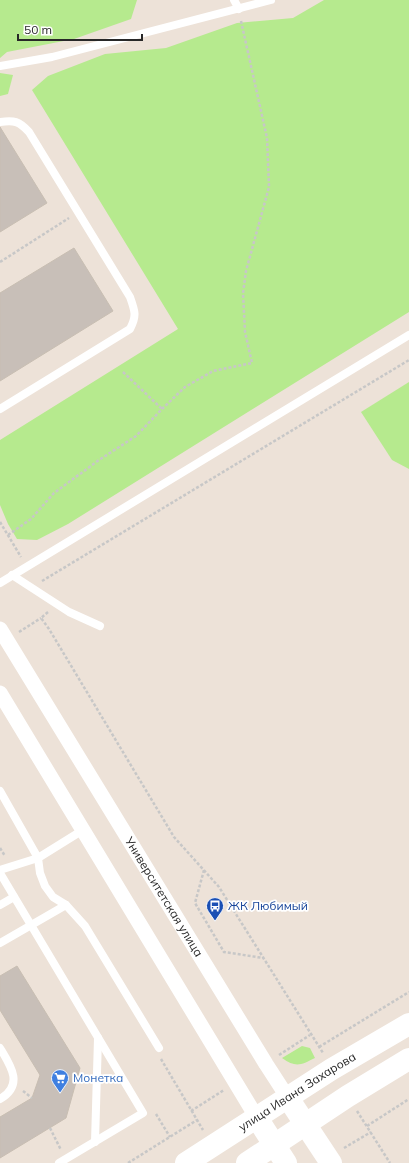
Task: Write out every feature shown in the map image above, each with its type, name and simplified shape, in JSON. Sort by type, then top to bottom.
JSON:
[{"type":"main road","name":"улица Ивана Захарова","points":[[186,1163],[332,1069],[409,1024]]},
{"type":"main road","points":[[247,1163],[409,1059]]},
{"type":"main road","name":"Университетская улица","points":[[288,1098],[331,1163]]},
{"type":"main road","points":[[257,1118],[286,1163]]},
{"type":"street","name":"Университетская улица","points":[[0,629],[288,1098]]},
{"type":"street","points":[[0,693],[257,1118]]},
{"type":"lane","points":[[234,0],[239,9]]},
{"type":"lane","points":[[0,66],[52,56],[271,0]]},
{"type":"lane","points":[[0,122],[10,121],[21,124],[29,132],[130,297],[134,308],[135,319],[130,329],[0,409]]},
{"type":"lane","points":[[0,583],[409,335]]},
{"type":"lane","points":[[12,575],[69,612],[100,626]]},
{"type":"lane","points":[[0,791],[38,858],[40,872],[45,886],[53,898],[66,905],[85,926],[159,1048]]},
{"type":"lane","points":[[62,1161],[143,1113],[0,872],[38,858],[83,830]]},
{"type":"lane","points":[[0,905],[14,897]]},
{"type":"lane","points":[[0,943],[66,905]]},
{"type":"lane","points":[[95,1142],[98,1038]]},
{"type":"lane","points":[[0,1048],[12,1068],[14,1083],[6,1096],[0,1099]]},
{"type":"path","points":[[8,534],[31,519],[54,493],[99,460],[136,436],[185,387],[213,371],[252,363],[245,332],[243,294],[246,271],[269,187],[267,138],[239,9]]},
{"type":"path","points":[[0,262],[78,212]]},
{"type":"path","points":[[0,522],[36,584],[409,360]]},
{"type":"path","points":[[123,372],[162,409]]},
{"type":"path","points":[[49,629],[174,837],[219,887],[310,1035],[266,1064]]},
{"type":"path","points":[[204,870],[195,903],[224,952],[263,958]]},
{"type":"path","points":[[319,1047],[409,992]]},
{"type":"path","points":[[128,1163],[197,1120],[160,1058],[159,1048]]},
{"type":"path","points":[[192,1111],[236,1083]]},
{"type":"path","points":[[367,1126],[409,1099]]},
{"type":"path","points":[[50,1128],[62,1161]]},
{"type":"green space","points":[[0,0],[137,0],[131,19],[74,39],[7,52],[0,58]]},
{"type":"green space","points":[[324,0],[409,0],[409,312],[68,524],[37,540],[17,539],[8,524],[0,505],[0,440],[178,329],[32,90],[48,76],[105,54],[166,48],[237,23],[293,18]]},
{"type":"green space","points":[[0,73],[13,75],[8,94],[0,96]]},
{"type":"green space","points":[[409,382],[409,469],[392,460],[361,412]]},
{"type":"green space","points":[[302,1046],[310,1048],[315,1058],[302,1064],[295,1064],[282,1058]]},
{"type":"building","points":[[0,127],[47,203],[0,232]]},
{"type":"building","points":[[74,248],[113,311],[0,381],[0,293]]},
{"type":"building","points":[[17,966],[80,1068],[66,1118],[0,1158],[0,1117],[32,1098],[40,1075],[0,1010],[0,976]]},
{"type":"place","name":"ЖК Любимый","points":[[215,921]]},
{"type":"place","name":"Монетка","points":[[60,1093]]}]
